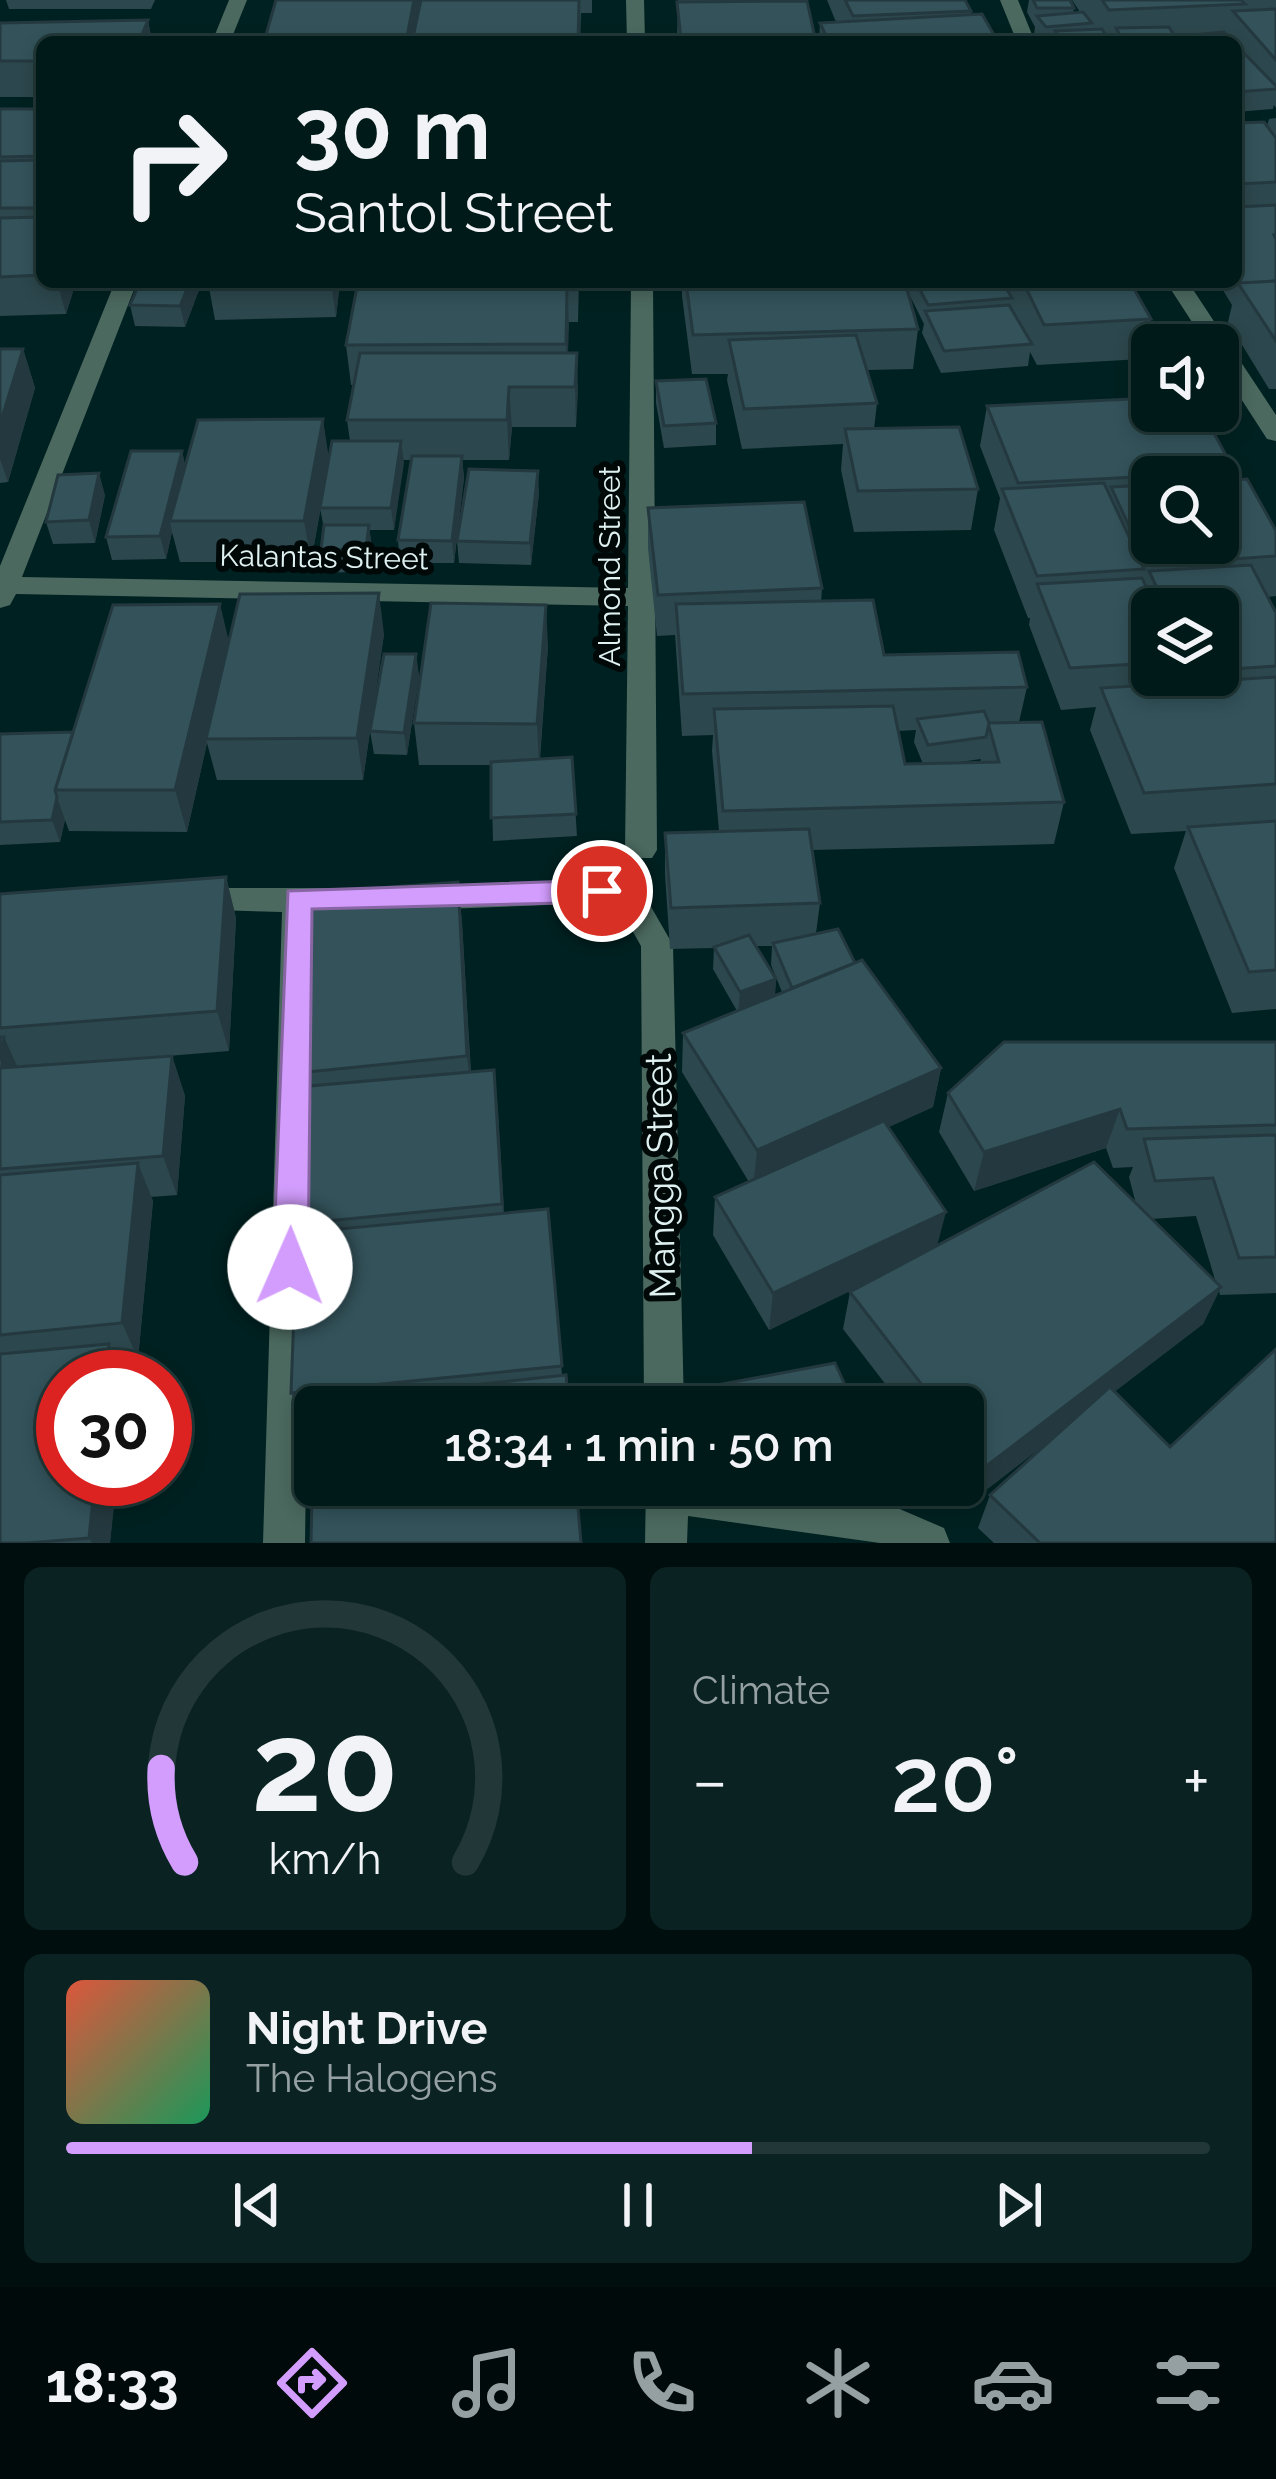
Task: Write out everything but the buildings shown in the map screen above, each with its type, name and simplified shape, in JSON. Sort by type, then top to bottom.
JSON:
[{"type":"street","points":[[223,36],[238,0]]},
{"type":"street","points":[[634,0],[636,36]]},
{"type":"street","points":[[1009,0],[1024,36]]},
{"type":"street","points":[[3,592],[124,288]]},
{"type":"street","name":"Almond Street","points":[[641,288],[641,850]]},
{"type":"street","points":[[1181,288],[1204,324]]},
{"type":"street","points":[[1239,377],[1276,434]]},
{"type":"street","name":"Kalantas Street","points":[[3,592],[642,597]]},
{"type":"street","name":"Mangga Street","points":[[298,898],[602,891],[639,914],[657,945],[664,1386]]},
{"type":"street","points":[[160,901],[298,898],[284,1543]]},
{"type":"street","points":[[666,1543],[667,1506]]},
{"type":"street","points":[[784,1506],[874,1519],[929,1543]]},
{"type":"route","points":[[290,1267],[298,898],[333,901],[602,891]]}]
